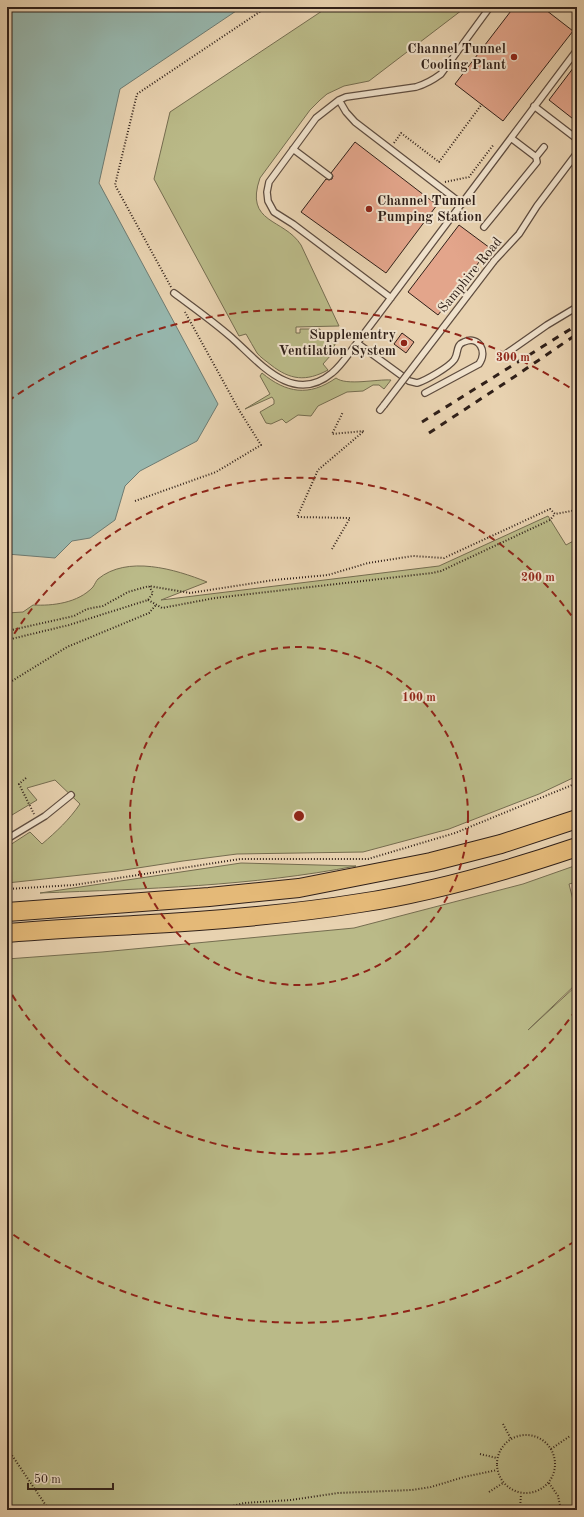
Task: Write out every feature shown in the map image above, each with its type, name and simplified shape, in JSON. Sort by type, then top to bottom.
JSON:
[{"type":"highway","points":[[7,912],[209,897],[284,889],[354,878],[431,862],[508,842],[577,819]]},
{"type":"highway","points":[[7,933],[195,921],[360,903],[425,891],[490,875],[577,847]]},
{"type":"highway","points":[[7,902],[121,904]]},
{"type":"lane","points":[[391,298],[272,209],[266,192],[269,182],[316,118],[339,100],[346,97],[416,87],[426,84],[441,74],[490,7]]},
{"type":"lane","points":[[174,293],[231,337],[263,368],[275,376],[293,384],[310,383],[328,376],[336,370],[358,343],[577,50]]},
{"type":"lane","points":[[339,100],[346,112],[355,122],[462,204]]},
{"type":"lane","points":[[534,106],[577,139]]},
{"type":"lane","points":[[511,138],[536,157]]},
{"type":"lane","points":[[484,227],[533,168],[536,162],[536,157],[544,148]]},
{"type":"lane","points":[[293,149],[329,176]]},
{"type":"lane","name":"Samphire Road","points":[[380,410],[494,261],[519,234],[537,206],[577,153]]},
{"type":"lane","points":[[507,353],[547,325],[577,307]]},
{"type":"lane","points":[[358,343],[409,381],[417,383],[453,361],[460,345],[464,342],[474,341],[481,347],[483,357],[479,364],[425,393]]},
{"type":"lane","points":[[7,838],[45,816],[71,795]]},
{"type":"path","points":[[135,501],[216,472],[261,445],[239,410],[115,185],[137,94],[267,7]]},
{"type":"path","points":[[549,12],[553,7]]},
{"type":"path","points":[[390,148],[401,133],[439,162],[482,104]]},
{"type":"path","points":[[433,202],[446,182],[469,178],[497,140]]},
{"type":"path","points":[[332,548],[350,518],[297,518],[318,470],[364,431],[332,434],[343,412]]},
{"type":"path","points":[[7,630],[74,616],[87,609],[103,606],[128,592],[149,586],[190,593],[274,580],[328,575],[368,563],[413,556],[444,558],[550,509],[555,514]]},
{"type":"path","points":[[148,600],[162,608],[215,598],[432,573],[441,571],[550,520],[555,514],[577,510]]},
{"type":"path","points":[[7,640],[69,625],[148,600],[153,594],[149,586]]},
{"type":"path","points":[[7,684],[67,647],[149,613],[156,605]]},
{"type":"path","points":[[26,778],[20,784],[35,815]]},
{"type":"path","points":[[7,889],[79,884],[240,859],[368,859],[455,832],[577,783]]},
{"type":"path","points":[[503,1424],[511,1439]]},
{"type":"path","points":[[529,1435],[538,1437],[551,1449],[555,1467],[553,1475],[541,1490],[521,1494],[508,1488],[503,1483],[496,1470],[497,1458],[500,1450],[511,1439],[529,1435]]},
{"type":"path","points":[[551,1449],[570,1436]]},
{"type":"path","points":[[7,1448],[49,1510]]},
{"type":"path","points":[[480,1454],[497,1458]]},
{"type":"path","points":[[216,1510],[244,1503],[290,1500],[338,1494],[412,1490],[431,1487],[464,1476],[496,1470]]},
{"type":"path","points":[[490,1492],[503,1483]]},
{"type":"path","points":[[548,1483],[558,1496],[561,1510]]},
{"type":"path","points":[[520,1509],[521,1494]]},
{"type":"green space","points":[[328,7],[466,7],[369,81],[344,86],[327,94],[310,110],[260,178],[256,193],[257,204],[261,212],[268,219],[294,236],[301,245],[339,326],[296,327],[296,333],[300,333],[300,329],[320,329],[320,336],[338,336],[331,355],[323,364],[328,370],[305,378],[298,378],[285,374],[261,358],[246,334],[239,336],[154,179],[170,112]]},
{"type":"green space","points":[[262,373],[280,385],[298,390],[316,388],[336,378],[347,382],[391,380],[384,389],[379,385],[373,385],[363,391],[347,392],[318,406],[311,416],[298,415],[286,423],[282,419],[271,424],[266,423],[260,412],[274,404],[272,397],[245,409],[270,394],[260,376]]},
{"type":"green space","points":[[548,516],[566,545],[577,539],[577,776],[539,794],[449,829],[363,852],[237,854],[118,871],[7,883],[7,847],[30,832],[42,844],[72,815],[80,804],[55,780],[27,788],[37,800],[7,818],[7,613],[23,612],[33,605],[57,604],[73,600],[87,592],[93,587],[98,579],[110,572],[137,566],[166,569],[207,582],[161,600],[439,566]]},
{"type":"green space","points":[[241,863],[356,866],[278,878],[198,886],[40,893]]},
{"type":"green space","points":[[577,865],[577,882],[569,884],[577,916],[577,983],[528,1030],[577,985],[577,1510],[7,1510],[7,959],[102,952],[354,928],[523,884]]},
{"type":"water","points":[[7,7],[242,7],[120,89],[99,183],[218,404],[197,441],[140,471],[125,486],[115,520],[90,538],[72,541],[55,558],[7,554]]},
{"type":"building","name":"Channel Tunnel Cooling Plant","points":[[514,7],[542,7],[573,31],[503,121],[455,84]]},
{"type":"building","points":[[577,63],[577,122],[549,100]]},
{"type":"building","name":"Channel Tunnel Pumping Station","points":[[355,142],[437,205],[386,273],[301,212],[326,179],[332,179],[333,176],[331,173]]},
{"type":"building","points":[[459,225],[490,248],[438,315],[408,292]]},
{"type":"building","name":"Supplementry Ventilation System","points":[[402,333],[414,342],[406,353],[394,344]]},
{"type":"railway","points":[[422,422],[577,325]]},
{"type":"railway","points":[[429,433],[577,334]]},
{"type":"place","name":"Channel Tunnel Cooling Plant","points":[[514,57]]},
{"type":"place","name":"Channel Tunnel Pumping Station","points":[[369,209]]},
{"type":"place","name":"Supplementry Ventilation System","points":[[404,343]]}]
